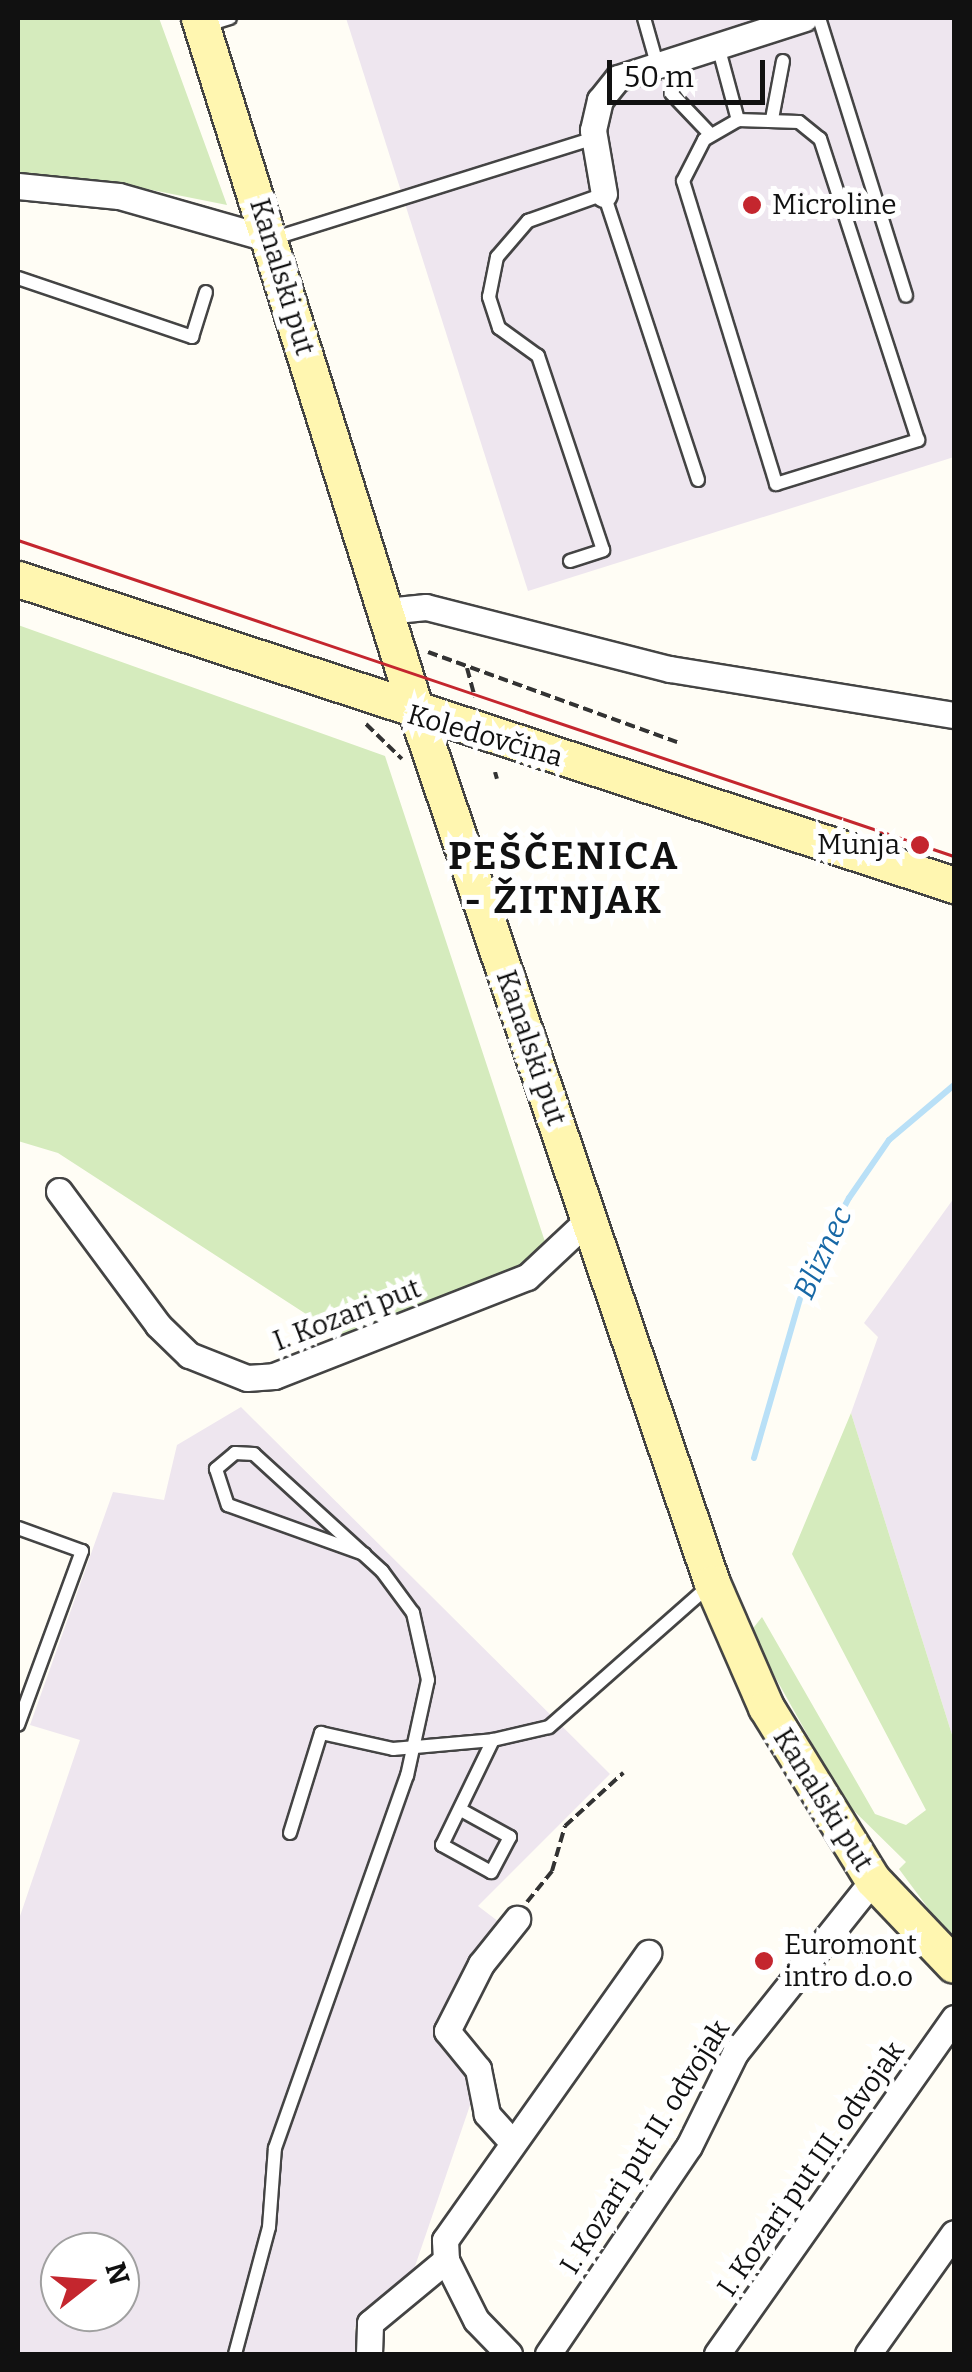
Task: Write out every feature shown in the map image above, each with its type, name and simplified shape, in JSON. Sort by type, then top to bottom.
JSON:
[{"type":"street","points":[[604,194],[594,138],[600,100],[618,78],[718,46],[742,27],[805,18]]},
{"type":"street","name":"Kanalski put","points":[[211,21],[270,239],[418,717],[712,1583],[766,1707],[873,1880],[954,1965]]},
{"type":"street","points":[[18,186],[119,196],[270,239]]},
{"type":"street","name":"Koledovčina","points":[[18,580],[418,717],[954,885]]},
{"type":"street","points":[[386,611],[426,607],[670,669],[954,715]]},
{"type":"street","name":"I. Kozari put","points":[[59,1191],[158,1325],[189,1355],[246,1378],[274,1376],[527,1277],[589,1219]]},
{"type":"street","name":"I. Kozari put II. odvojak","points":[[548,2354],[688,2146],[735,2052],[873,1880]]},
{"type":"street","points":[[512,2142],[487,2114],[478,2069],[447,2031],[517,1919]]},
{"type":"street","points":[[369,2354],[370,2323],[446,2260],[458,2213],[648,1954]]},
{"type":"street","name":"I. Kozari put III. odvojak","points":[[717,2354],[954,2018]]},
{"type":"street","points":[[868,2354],[954,2232]]},
{"type":"street","points":[[446,2260],[476,2320],[508,2354]]},
{"type":"lane","points":[[644,18],[656,64]]},
{"type":"lane","points":[[820,18],[906,296]]},
{"type":"lane","points":[[718,46],[738,120]]},
{"type":"lane","points":[[772,119],[783,61]]},
{"type":"lane","points":[[671,93],[711,135]]},
{"type":"lane","points":[[772,119],[799,122],[820,139],[918,440],[776,484],[683,181],[686,161],[711,135],[738,120],[772,119]]},
{"type":"lane","points":[[270,239],[594,138]]},
{"type":"lane","points":[[570,561],[603,550],[538,356],[499,328],[489,297],[496,256],[528,221],[604,194],[698,480]]},
{"type":"lane","points":[[18,278],[192,337],[206,292]]},
{"type":"lane","points":[[235,2354],[269,2227],[275,2148],[414,1747],[425,1651],[401,1593],[364,1554],[254,1454],[235,1452],[216,1469],[228,1504],[364,1554]]},
{"type":"lane","points":[[18,1528],[82,1550],[18,1726]]},
{"type":"lane","points":[[290,1833],[322,1733],[414,1747],[493,1740],[548,1727],[712,1583]]},
{"type":"lane","points":[[462,1810],[510,1837],[490,1872],[442,1845],[493,1740]]},
{"type":"path","points":[[415,647],[677,742]]},
{"type":"path","points":[[466,668],[479,713]]},
{"type":"path","points":[[517,1919],[552,1872],[565,1826],[624,1773]]},
{"type":"shaded area","points":[[346,18],[954,18],[954,457],[528,591]]},
{"type":"shaded area","points":[[954,1198],[954,1741],[851,1413],[878,1337],[864,1323]]},
{"type":"shaded area","points":[[241,1407],[610,1774],[478,1906],[503,1925],[438,2035],[479,2079],[412,2275],[354,2328],[363,2354],[18,2354],[18,1922],[80,1740],[30,1725],[113,1492],[164,1500],[177,1445]]},
{"type":"green space","points":[[18,18],[159,18],[227,205],[132,186],[18,178]]},
{"type":"green space","points":[[18,625],[385,756],[550,1257],[343,1338],[58,1153],[18,1141]]},
{"type":"green space","points":[[851,1413],[954,1741],[954,1943],[899,1869],[906,1862],[845,1802],[750,1632],[762,1617],[875,1814],[906,1825],[926,1810],[792,1554]]},
{"type":"waterway","name":"Bliznec","points":[[754,1458],[805,1281],[849,1198],[889,1140],[954,1085]]},
{"type":"tram line","points":[[18,540],[954,856]]},
{"type":"place","name":"Microline","points":[[752,205]]},
{"type":"place","name":"Munja","points":[[920,845]]},
{"type":"place","name":"Euromont intro d.o.o","points":[[764,1961]]},
{"type":"district","name":"PEŠČENICA - ŽITNJAK","points":[[564,879]]}]
